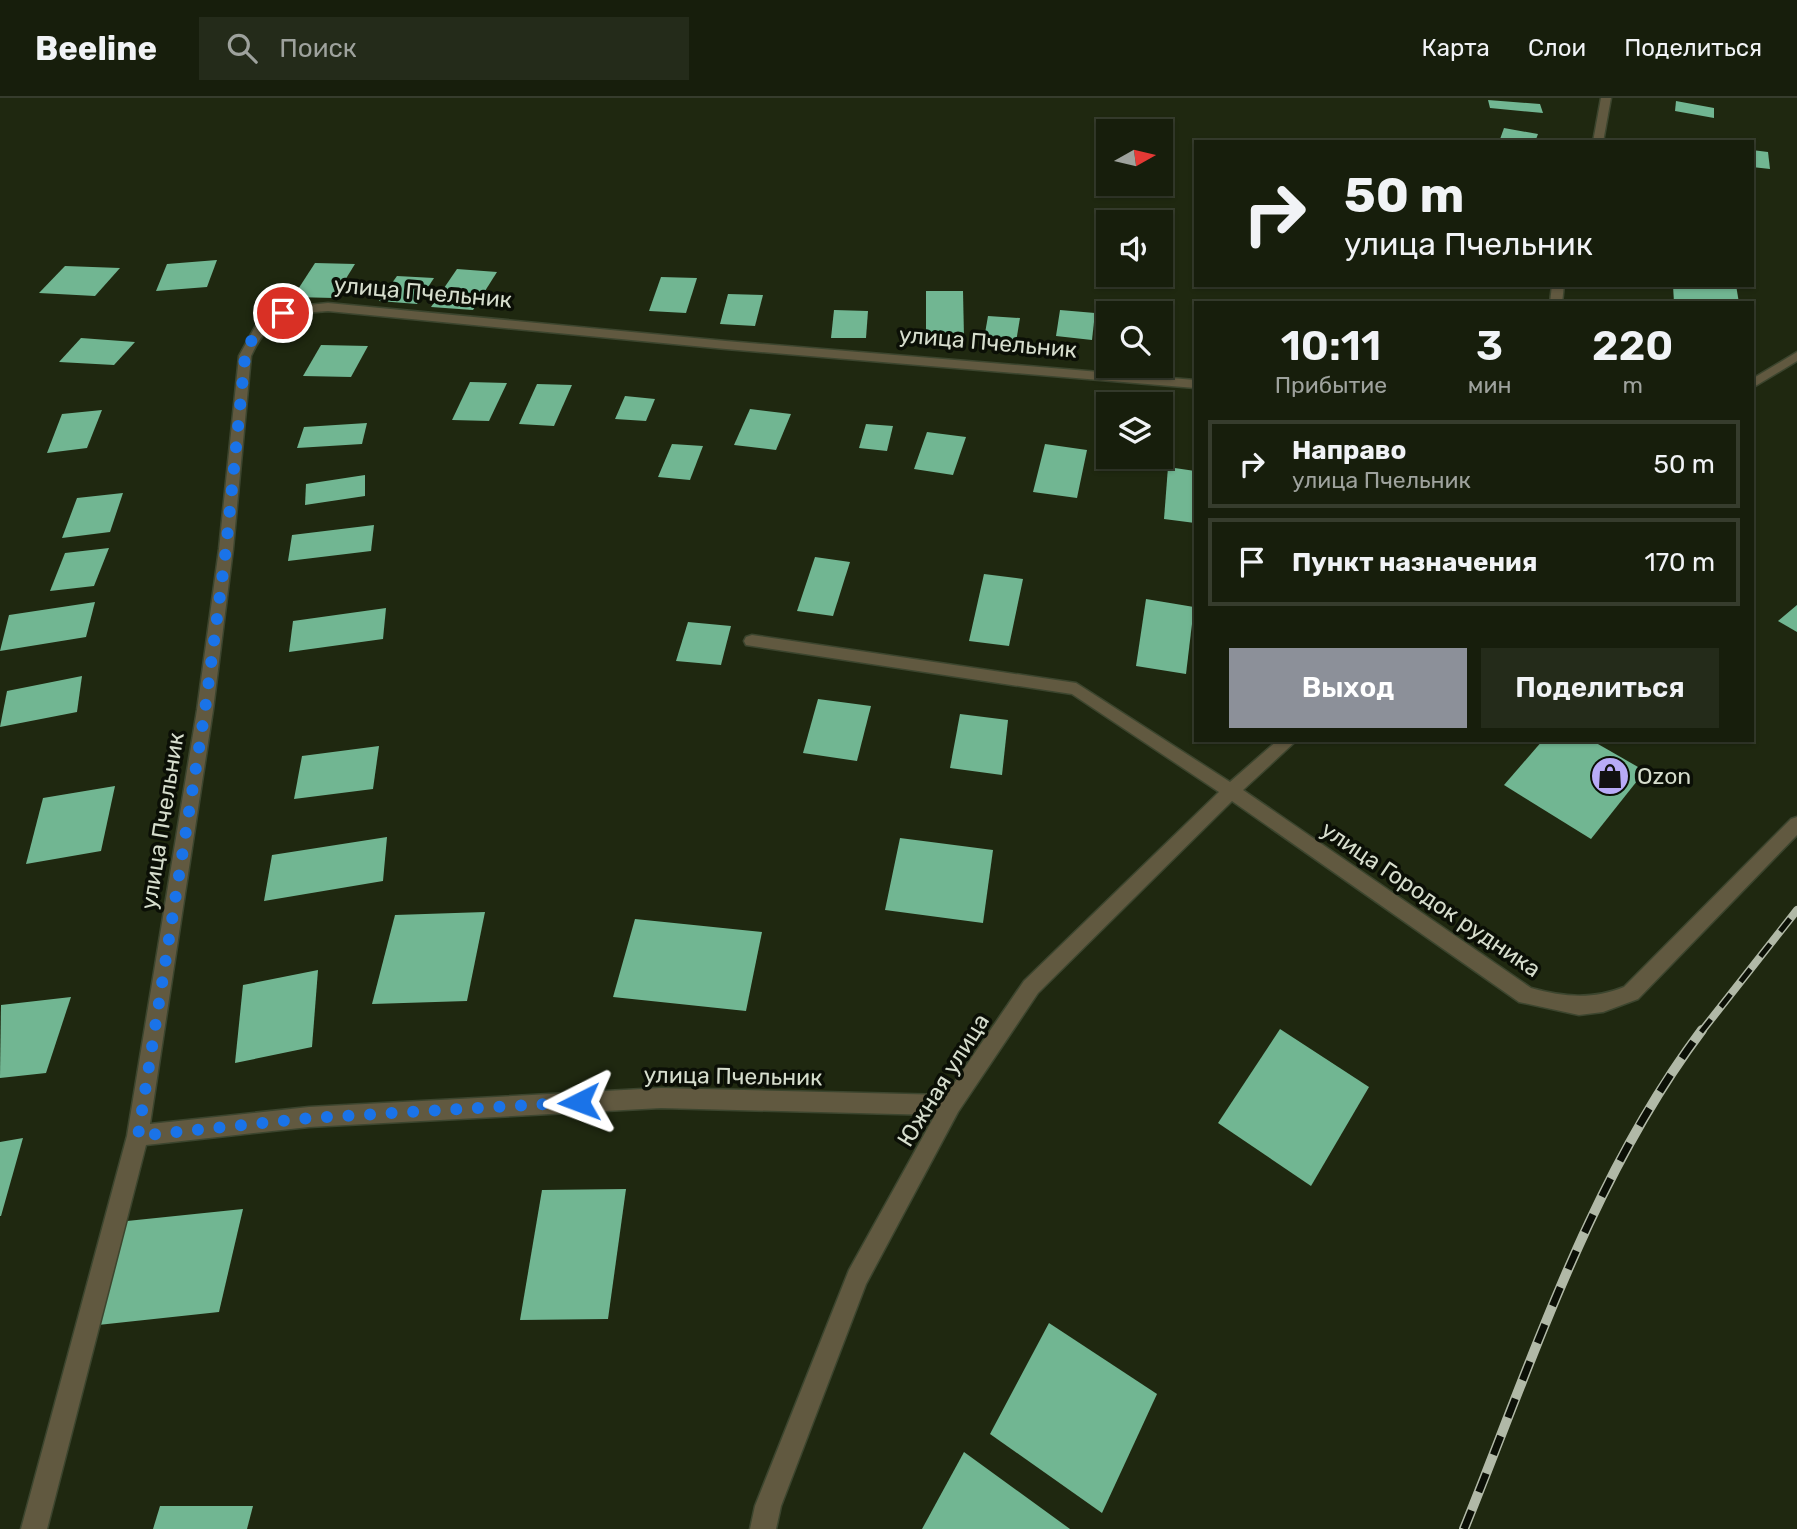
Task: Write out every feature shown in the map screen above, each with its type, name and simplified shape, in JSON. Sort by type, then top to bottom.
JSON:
[{"type":"street","points":[[1598,140],[1606,98]]},
{"type":"street","name":"улица Пчельник","points":[[34,1529],[138,1136],[205,710],[226,549],[245,356],[254,332],[283,313],[328,307],[726,345],[1194,384]]},
{"type":"street","points":[[1754,383],[1797,356]]},
{"type":"street","name":"улица Городок рудника","points":[[752,641],[1076,689],[1231,791],[1526,996],[1564,1006],[1605,1005],[1631,993],[1797,824]]},
{"type":"street","name":"Южная улица","points":[[763,1529],[768,1506],[857,1278],[951,1105],[1031,987],[1231,791],[1287,742]]},
{"type":"street","name":"улица Пчельник","points":[[138,1136],[309,1118],[661,1098],[951,1105]]},
{"type":"building","points":[[1488,100],[1540,104],[1543,113],[1490,108]]},
{"type":"building","points":[[1676,101],[1714,108],[1714,118],[1675,111]]},
{"type":"building","points":[[1504,128],[1538,134],[1536,140],[1500,140]]},
{"type":"building","points":[[1754,150],[1768,152],[1770,169],[1754,167]]},
{"type":"building","points":[[217,260],[207,287],[156,291],[167,264]]},
{"type":"building","points":[[315,263],[355,264],[334,298],[293,297]]},
{"type":"building","points":[[65,266],[120,268],[95,296],[39,293]]},
{"type":"building","points":[[457,269],[497,272],[473,310],[431,307]]},
{"type":"building","points":[[397,276],[434,278],[417,304],[379,301]]},
{"type":"building","points":[[661,277],[697,278],[686,313],[649,311]]},
{"type":"building","points":[[1673,287],[1736,287],[1739,301],[1674,301]]},
{"type":"building","points":[[926,291],[963,291],[964,338],[926,337]]},
{"type":"building","points":[[728,294],[763,295],[755,326],[720,324]]},
{"type":"building","points":[[834,310],[868,311],[866,338],[831,338]]},
{"type":"building","points":[[1060,310],[1095,313],[1092,340],[1056,336]]},
{"type":"building","points":[[988,316],[1020,318],[1016,342],[984,339]]},
{"type":"building","points":[[81,338],[135,342],[114,365],[59,362]]},
{"type":"building","points":[[321,345],[368,346],[351,377],[303,376]]},
{"type":"building","points":[[470,382],[507,383],[489,421],[452,420]]},
{"type":"building","points":[[537,384],[572,385],[554,426],[519,424]]},
{"type":"building","points":[[625,396],[655,399],[646,421],[615,419]]},
{"type":"building","points":[[750,409],[791,414],[776,450],[734,445]]},
{"type":"building","points":[[102,410],[87,448],[47,453],[62,414]]},
{"type":"building","points":[[367,423],[362,444],[297,448],[304,427]]},
{"type":"building","points":[[866,424],[893,426],[887,451],[859,448]]},
{"type":"building","points":[[927,432],[966,437],[953,475],[914,469]]},
{"type":"building","points":[[672,444],[703,446],[690,480],[658,477]]},
{"type":"building","points":[[1045,444],[1087,450],[1077,498],[1033,492]]},
{"type":"building","points":[[1168,469],[1194,471],[1194,523],[1164,519]]},
{"type":"building","points":[[365,475],[365,496],[305,505],[306,484]]},
{"type":"building","points":[[123,493],[110,532],[62,538],[77,498]]},
{"type":"building","points":[[374,525],[371,551],[288,561],[292,535]]},
{"type":"building","points":[[109,548],[94,586],[50,591],[65,553]]},
{"type":"building","points":[[815,557],[850,562],[833,616],[797,611]]},
{"type":"building","points":[[984,574],[1023,579],[1009,646],[969,641]]},
{"type":"building","points":[[1146,599],[1194,607],[1186,674],[1136,666]]},
{"type":"building","points":[[95,602],[86,637],[0,651],[9,615]]},
{"type":"building","points":[[1797,605],[1797,632],[1778,621]]},
{"type":"building","points":[[386,608],[383,639],[289,652],[293,621]]},
{"type":"building","points":[[688,622],[731,626],[721,665],[676,661]]},
{"type":"building","points":[[82,676],[77,712],[0,727],[7,691]]},
{"type":"building","points":[[818,699],[871,706],[857,761],[803,753]]},
{"type":"building","points":[[960,714],[1008,720],[1002,775],[950,768]]},
{"type":"building","points":[[1541,742],[1594,742],[1645,771],[1591,839],[1504,785]]},
{"type":"building","points":[[379,746],[373,789],[294,799],[302,756]]},
{"type":"building","points":[[115,786],[101,851],[26,864],[43,798]]},
{"type":"building","points":[[387,837],[383,881],[264,901],[272,855]]},
{"type":"building","points":[[900,838],[993,850],[983,923],[885,910]]},
{"type":"building","points":[[485,912],[467,1001],[372,1004],[395,915]]},
{"type":"building","points":[[635,919],[762,932],[746,1011],[613,997]]},
{"type":"building","points":[[318,970],[312,1047],[235,1063],[243,985]]},
{"type":"building","points":[[71,997],[46,1073],[0,1078],[1,1005]]},
{"type":"building","points":[[1280,1029],[1369,1087],[1311,1186],[1218,1123]]},
{"type":"building","points":[[23,1138],[1,1216],[0,1216],[0,1142]]},
{"type":"building","points":[[626,1189],[608,1319],[520,1320],[542,1190]]},
{"type":"building","points":[[243,1209],[219,1312],[98,1325],[127,1221]]},
{"type":"building","points":[[1049,1323],[1157,1394],[1102,1513],[990,1434]]},
{"type":"building","points":[[964,1452],[1070,1529],[922,1529]]},
{"type":"building","points":[[160,1506],[253,1506],[247,1529],[153,1529]]},
{"type":"railway","points":[[1701,1032],[1797,910]]},
{"type":"railway","points":[[1464,1529],[1540,1335],[1596,1208],[1663,1087],[1702,1030]]},
{"type":"place","name":"Ozon","points":[[1610,776]]},
{"type":"route","points":[[283,313],[254,332],[245,356],[226,549],[205,710],[138,1136],[309,1118],[579,1102]]}]
